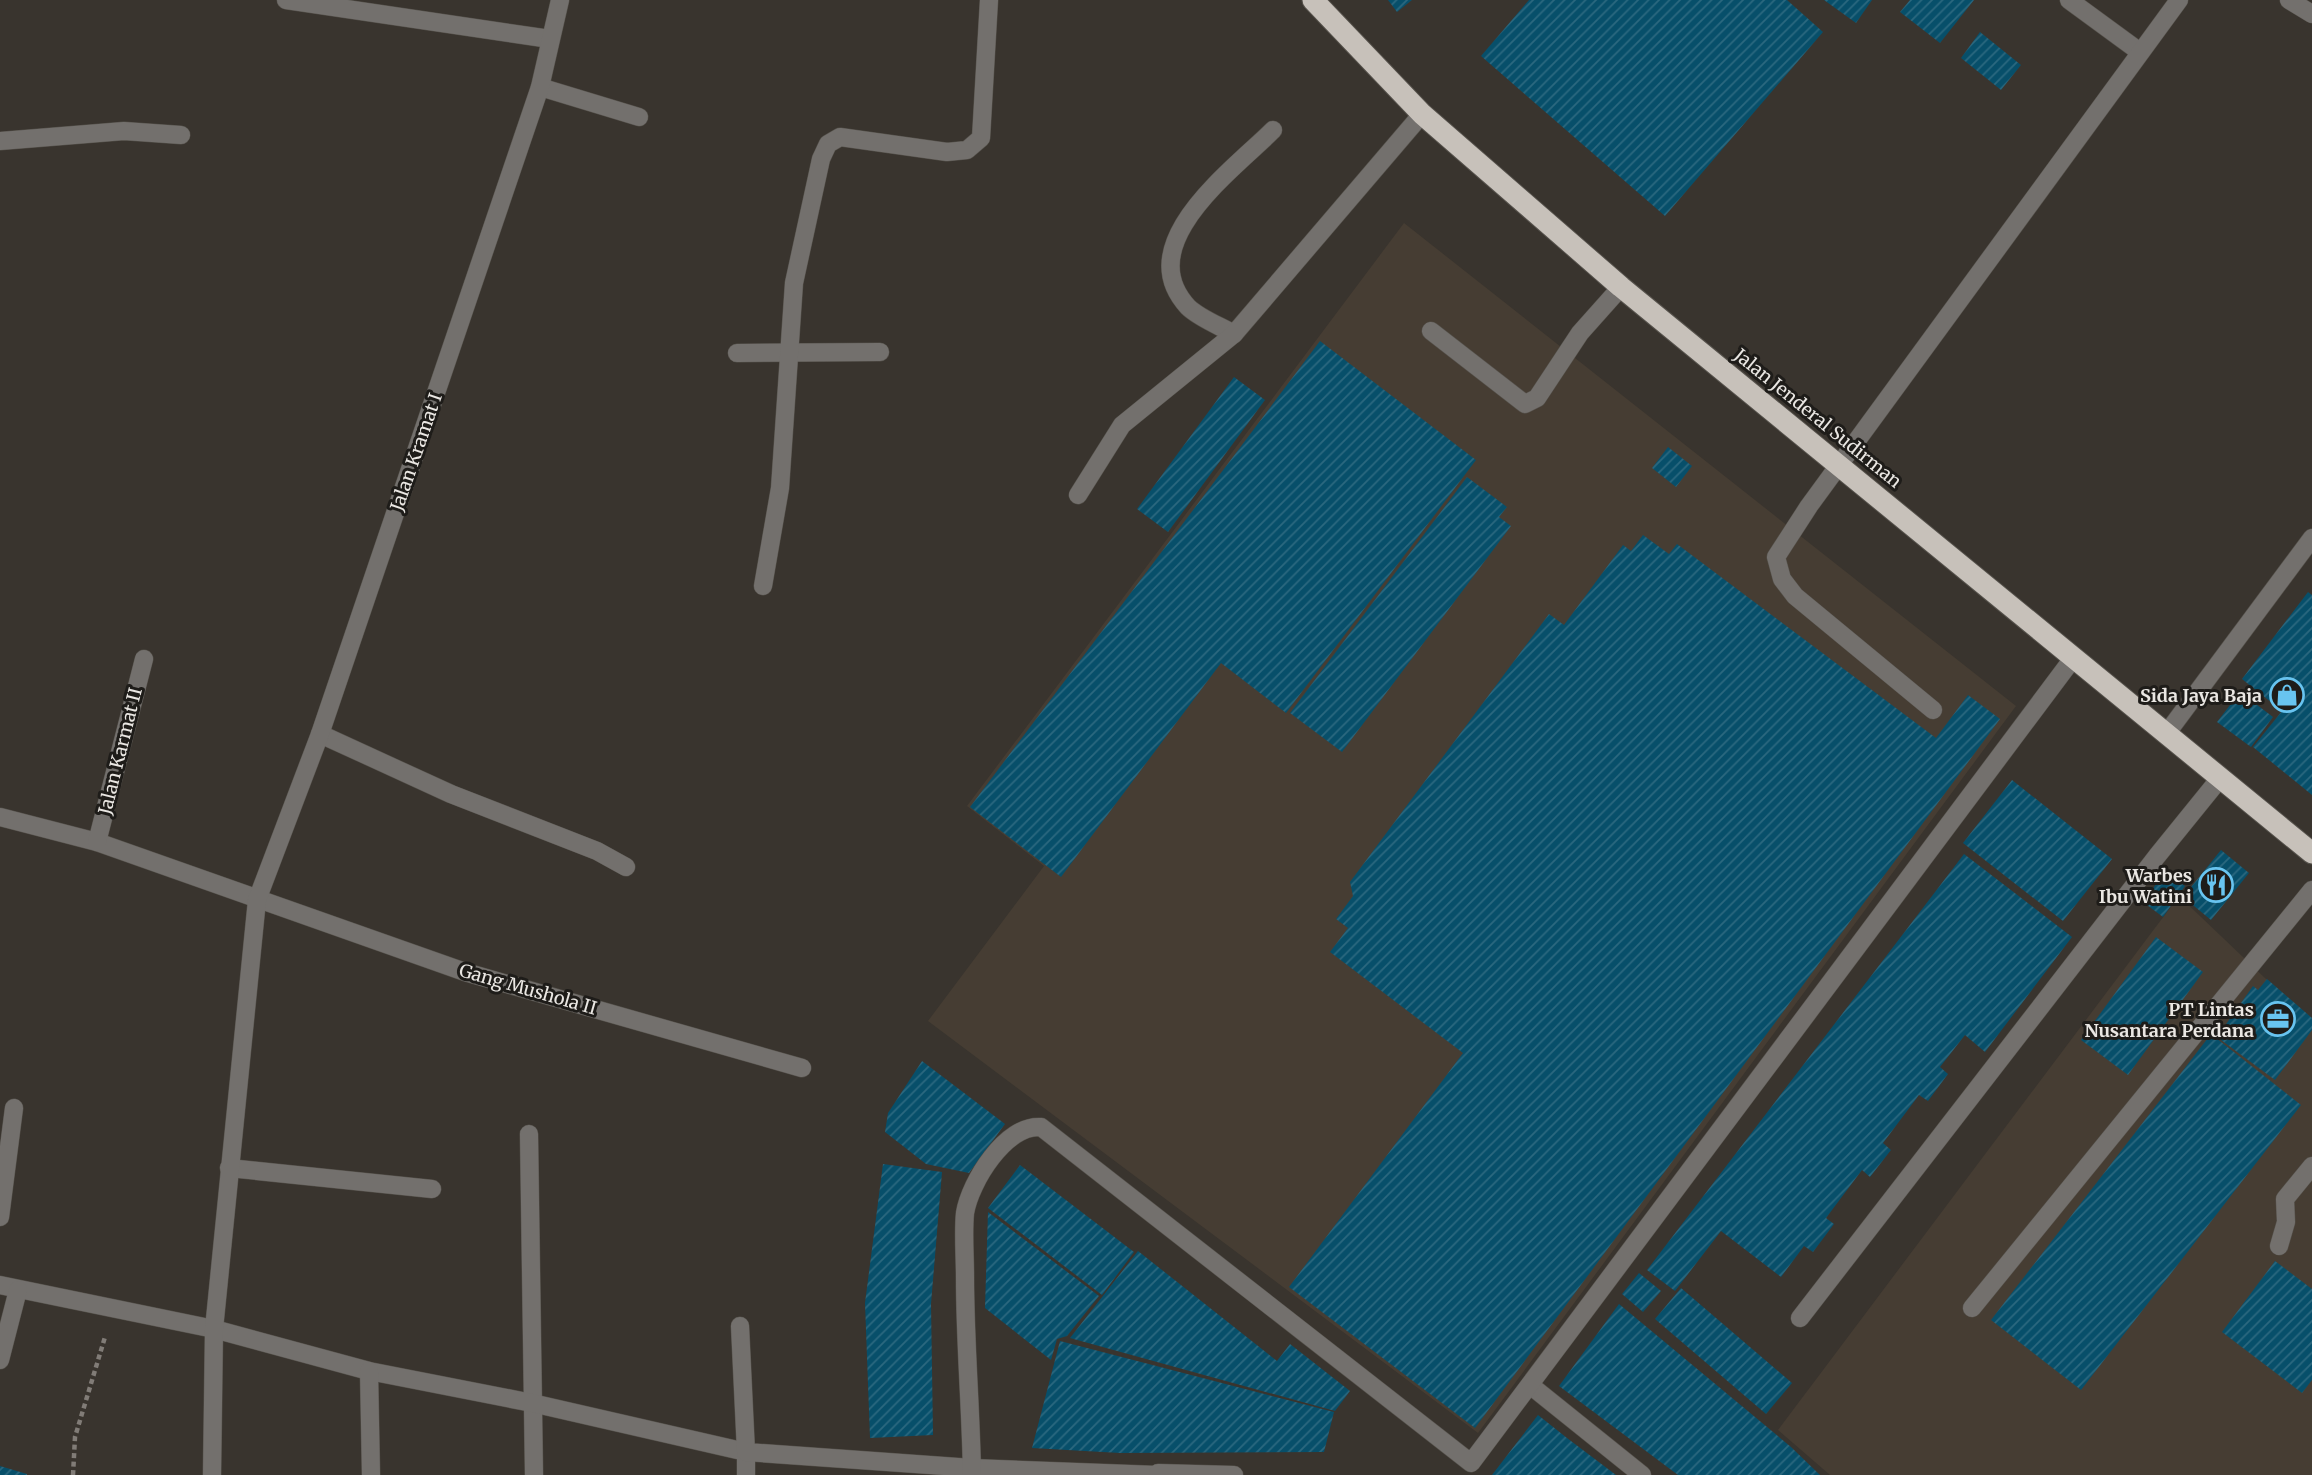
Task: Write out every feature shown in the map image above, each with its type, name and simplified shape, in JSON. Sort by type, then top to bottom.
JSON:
[{"type":"highway","name":"Jalan Jenderal Sudirman","points":[[1313,0],[1422,114],[1620,287],[1841,465],[2312,853]]},
{"type":"street","points":[[286,0],[550,39]]},
{"type":"street","name":"Jalan Kramat I","points":[[212,1475],[214,1329],[257,900],[320,734],[540,87],[560,0]]},
{"type":"street","points":[[763,586],[780,488],[794,283],[821,159],[828,145],[840,137],[947,152],[967,150],[981,138],[989,0]]},
{"type":"street","points":[[2069,0],[2140,52]]},
{"type":"street","points":[[1933,710],[1795,596],[1782,579],[1776,557],[2179,0]]},
{"type":"street","points":[[2289,0],[2312,14]]},
{"type":"street","points":[[540,87],[639,117]]},
{"type":"street","points":[[1078,495],[1122,425],[1234,334],[1422,114]]},
{"type":"street","points":[[1234,334],[1189,309],[1172,284],[1169,256],[1192,209],[1273,130]]},
{"type":"street","points":[[0,141],[124,131],[181,135]]},
{"type":"street","points":[[1431,331],[1525,404],[1537,398],[1580,333],[1620,287]]},
{"type":"street","points":[[737,353],[880,352]]},
{"type":"street","points":[[2167,733],[2312,538]]},
{"type":"street","points":[[972,1471],[965,1332],[965,1212],[976,1180],[1005,1141],[1030,1126],[1041,1127],[1466,1469],[2074,657]]},
{"type":"street","name":"Jalan Karmat II","points":[[97,842],[144,659]]},
{"type":"street","points":[[320,734],[451,794],[597,850],[626,867]]},
{"type":"street","points":[[1800,1318],[2221,777]]},
{"type":"street","name":"Gang Mushola II","points":[[0,817],[97,842],[465,972],[802,1068]]},
{"type":"street","points":[[1972,1308],[2312,890]]},
{"type":"street","points":[[0,1217],[14,1108]]},
{"type":"street","points":[[529,1134],[534,1475]]},
{"type":"street","points":[[2279,1247],[2286,1222],[2285,1199],[2312,1166]]},
{"type":"street","points":[[229,1168],[432,1189]]},
{"type":"street","points":[[0,1285],[214,1329],[369,1371],[532,1403],[746,1452],[972,1471],[1234,1475]]},
{"type":"street","points":[[0,1360],[18,1290]]},
{"type":"street","points":[[740,1326],[746,1475]]},
{"type":"street","points":[[369,1371],[371,1475]]},
{"type":"street","points":[[1530,1385],[1642,1475]]},
{"type":"path","points":[[73,1475],[75,1437],[113,1308]]},
{"type":"shaded area","points":[[1404,223],[2016,706],[1478,1433],[928,1021],[1044,866],[967,806]]},
{"type":"shaded area","points":[[2179,896],[2312,1023],[2312,1475],[1830,1475],[1778,1430]]},
{"type":"building","points":[[1388,0],[1412,0],[1397,12]]},
{"type":"building","points":[[1529,0],[1787,0],[1823,32],[1665,216],[1481,56]]},
{"type":"building","points":[[1824,0],[1872,0],[1856,23]]},
{"type":"building","points":[[1910,0],[1974,0],[1940,43],[1900,12]]},
{"type":"building","points":[[1980,32],[2021,65],[2001,90],[1961,58]]},
{"type":"building","points":[[1320,341],[1476,460],[1286,713],[1221,663],[1061,877],[970,807]]},
{"type":"building","points":[[1234,377],[1265,400],[1168,532],[1137,509]]},
{"type":"building","points":[[1668,447],[1692,466],[1676,487],[1652,468]]},
{"type":"building","points":[[1467,477],[1507,507],[1499,517],[1511,526],[1342,752],[1290,713]]},
{"type":"building","points":[[1643,535],[1669,554],[1677,544],[1936,738],[1968,695],[2000,719],[1475,1428],[1289,1287],[1463,1053],[1330,952],[1348,928],[1336,919],[1353,896],[1350,882],[1549,614],[1564,625],[1623,545],[1631,551]]},
{"type":"building","name":"Sida Jaya Baja","points":[[2308,592],[2312,595],[2312,795],[2253,747],[2282,711],[2242,679]]},
{"type":"building","points":[[2240,692],[2273,717],[2251,747],[2217,722]]},
{"type":"building","points":[[2012,780],[2112,859],[2063,921],[1963,843]]},
{"type":"building","name":"Warbes Ibu Watini","points":[[2221,850],[2249,873],[2211,920],[2183,897]]},
{"type":"building","points":[[1964,854],[2072,937],[1985,1052],[1965,1035],[1940,1067],[1948,1074],[1928,1101],[1919,1095],[1883,1143],[1891,1150],[1870,1177],[1862,1170],[1826,1218],[1834,1224],[1813,1252],[1804,1246],[1781,1277],[1721,1231],[1675,1291],[1647,1270]]},
{"type":"building","points":[[2165,872],[2185,886],[2163,917],[2143,902]]},
{"type":"building","points":[[2156,937],[2203,972],[2128,1075],[2081,1040]]},
{"type":"building","points":[[2267,979],[2312,1018],[2312,1030],[2275,1080],[2217,1037],[2253,986],[2258,990]]},
{"type":"building","points":[[2211,1034],[2301,1105],[2081,1390],[1991,1320]]},
{"type":"building","points":[[922,1061],[1005,1124],[969,1173],[926,1164],[885,1132],[888,1113]]},
{"type":"building","points":[[883,1164],[942,1172],[931,1304],[933,1435],[870,1438],[865,1303]]},
{"type":"building","points":[[1020,1165],[1134,1252],[1102,1295],[988,1208]]},
{"type":"building","points":[[988,1212],[1099,1296],[1067,1336],[1057,1339],[1051,1360],[985,1308]]},
{"type":"building","points":[[1138,1251],[1277,1361],[1290,1344],[1350,1391],[1335,1411],[1070,1338]]},
{"type":"building","points":[[2275,1261],[2312,1289],[2312,1380],[2302,1393],[2222,1332]]},
{"type":"building","points":[[1639,1273],[1661,1291],[1643,1312],[1622,1294]]},
{"type":"building","points":[[1681,1288],[1792,1383],[1766,1414],[1655,1319]]},
{"type":"building","points":[[1619,1304],[1791,1447],[1820,1475],[1678,1475],[1559,1386]]},
{"type":"building","points":[[1060,1341],[1334,1412],[1324,1452],[1120,1453],[1032,1448]]},
{"type":"building","points":[[1538,1415],[1567,1438],[1616,1475],[1492,1475]]},
{"type":"building","points":[[0,1466],[27,1474],[27,1475],[0,1475]]},
{"type":"place","name":"Sida Jaya Baja","points":[[2287,695]]},
{"type":"place","name":"Warbes Ibu Watini","points":[[2216,885]]},
{"type":"place","name":"PT Lintas Nusantara Perdana","points":[[2278,1019]]}]
